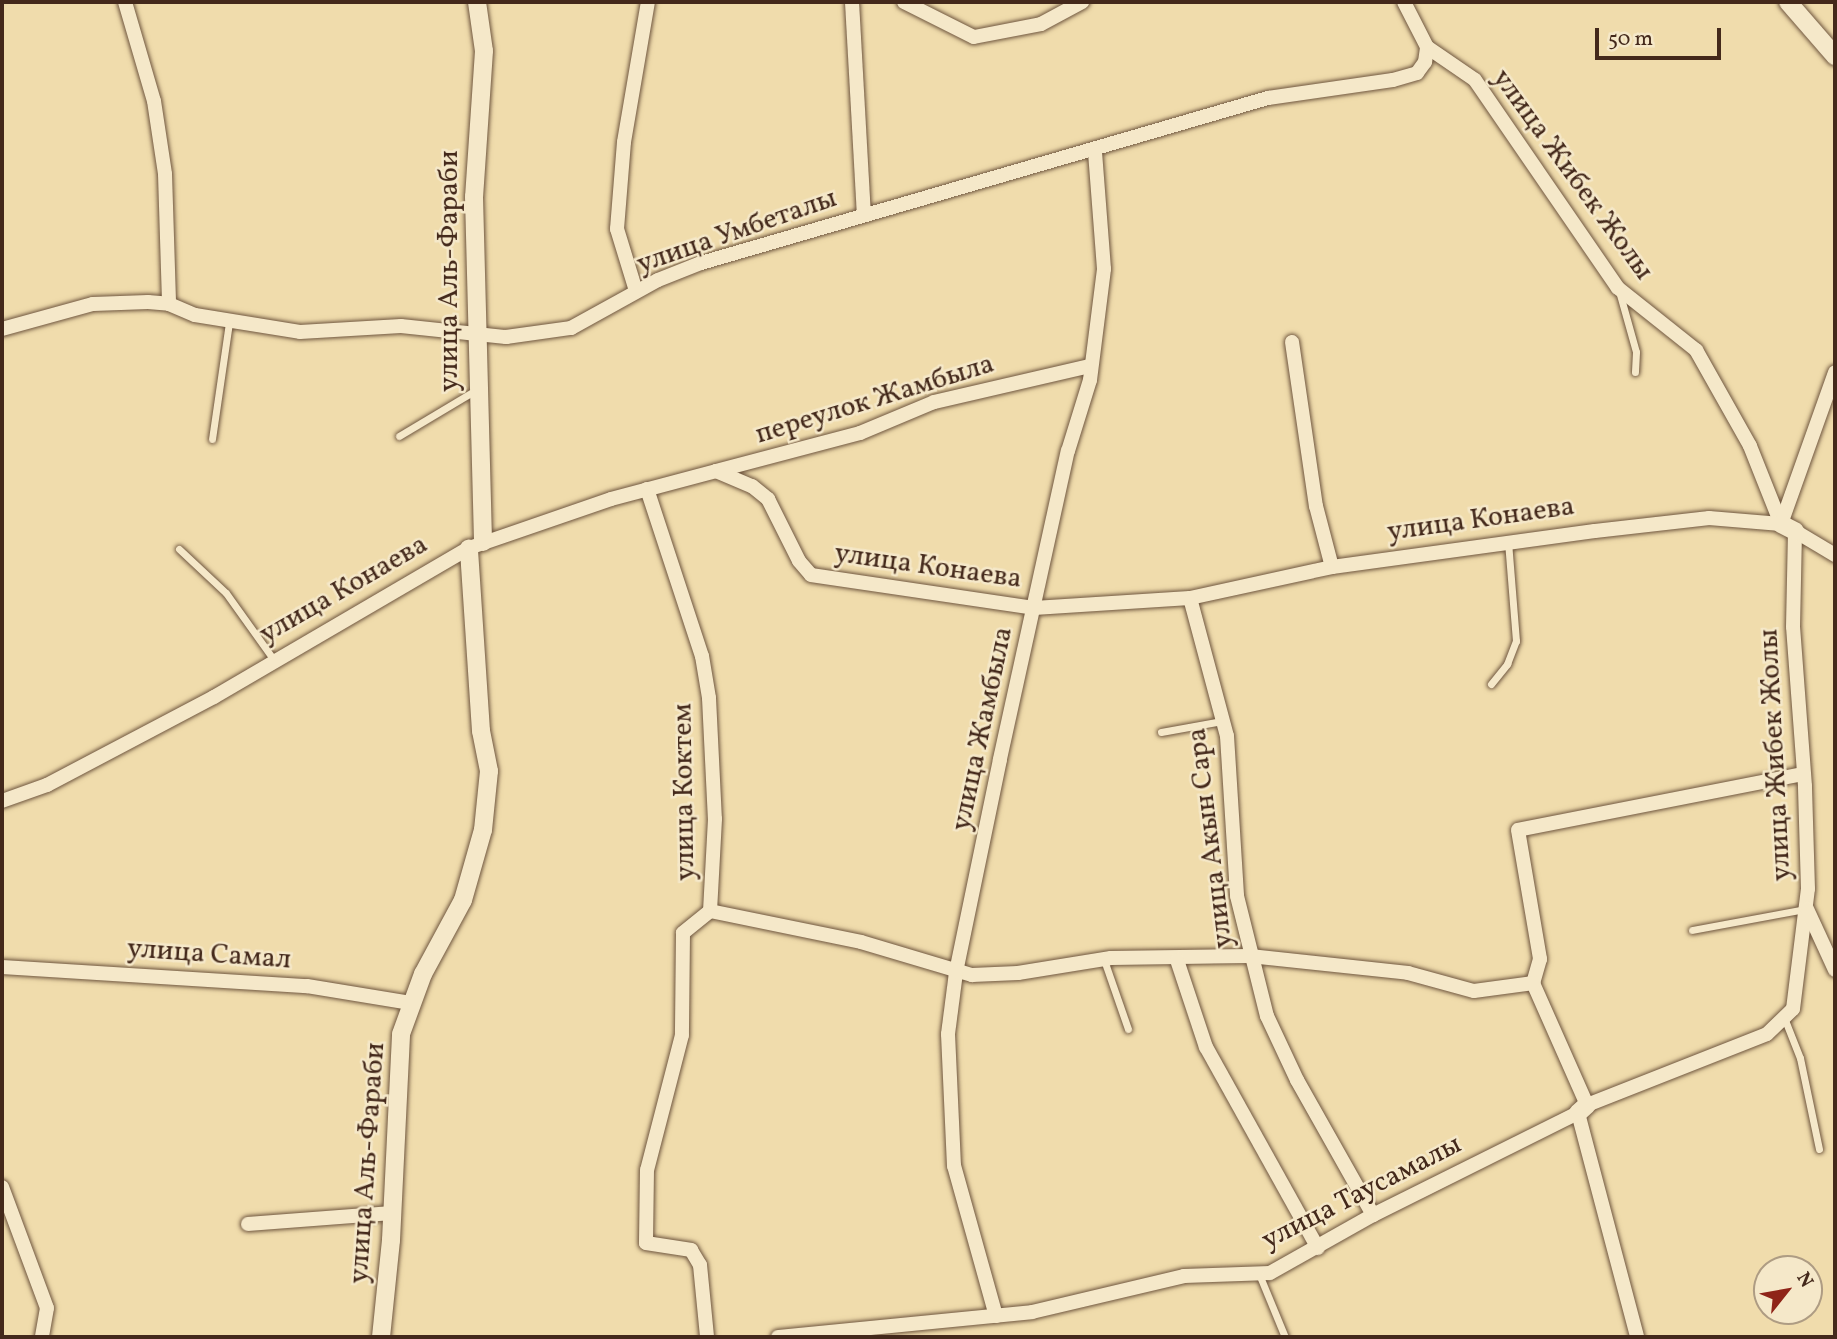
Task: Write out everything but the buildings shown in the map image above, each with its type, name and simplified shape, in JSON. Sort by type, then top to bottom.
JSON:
[{"type":"street","points":[[125,2],[154,101],[165,174],[169,304]]},
{"type":"street","name":"улица Аль-Фараби","points":[[381,1337],[392,1213],[401,1034],[411,1003],[463,900],[483,830],[489,771],[481,731],[476,545],[478,335],[474,197],[484,51],[477,2]]},
{"type":"street","points":[[636,291],[620,240],[618,216],[624,142],[648,2]]},
{"type":"street","points":[[852,2],[864,215]]},
{"type":"street","points":[[904,2],[974,37],[1041,24],[1082,2]]},
{"type":"street","name":"улица Жибек Жолы","points":[[1404,2],[1427,47],[1475,80],[1618,288],[1696,350],[1750,446],[1788,528],[1803,774],[1807,908],[1835,970]]},
{"type":"street","points":[[1788,2],[1835,56]]},
{"type":"street","name":"улица Умбеталы","points":[[2,329],[93,304],[169,304],[195,315],[300,331],[401,326],[506,337],[571,328],[636,291],[701,263],[1095,151],[1268,98],[1405,77],[1417,73],[1425,62],[1427,47]]},
{"type":"street","name":"улица Жамбыла","points":[[996,1316],[954,1166],[948,1034],[956,972],[1034,608],[1090,366],[1104,269],[1095,151]]},
{"type":"street","points":[[1292,342],[1317,506],[1332,568]]},
{"type":"street","name":"переулок Жамбыла","points":[[716,471],[860,433],[934,402],[1090,366]]},
{"type":"street","points":[[1788,528],[1834,376]]},
{"type":"street","name":"улица Конаева","points":[[2,801],[47,785],[476,545],[647,489],[716,471],[752,486],[768,499],[799,561],[811,575],[1034,608],[1190,598],[1332,568],[1508,541],[1709,519],[1788,528],[1835,555]]},
{"type":"street","name":"улица Коктем","points":[[647,489],[702,656],[709,698],[715,819],[710,911],[683,933],[682,1035],[648,1170],[646,1243],[685,1247],[700,1265],[708,1337]]},
{"type":"street","name":"улица Акын Сара","points":[[1190,598],[1223,721],[1231,778],[1237,896],[1250,956],[1277,1041],[1373,1215]]},
{"type":"street","points":[[1637,1337],[1583,1109],[1533,983],[1540,959],[1518,830],[1803,774]]},
{"type":"street","points":[[1785,1020],[1797,992],[1807,908]]},
{"type":"street","points":[[710,911],[861,942],[956,972],[1018,973],[1103,959],[1177,960],[1250,956],[1408,973],[1474,991],[1533,983]]},
{"type":"street","name":"улица Акын Сара","points":[[1177,960],[1206,1047],[1318,1248]]},
{"type":"street","name":"улица Самал","points":[[2,967],[307,986],[411,1003]]},
{"type":"street","name":"улица Таусамалы","points":[[778,1337],[844,1334],[996,1316],[1111,1295],[1184,1276],[1270,1273],[1373,1215],[1583,1109],[1767,1034],[1785,1020]]},
{"type":"street","points":[[2,1187],[47,1308],[42,1337]]},
{"type":"street","points":[[248,1224],[392,1213]]},
{"type":"lane","points":[[1618,288],[1636,352],[1635,372]]},
{"type":"lane","points":[[212,439],[229,322]]},
{"type":"lane","points":[[399,436],[446,404],[476,390]]},
{"type":"lane","points":[[1491,684],[1507,664],[1516,640],[1508,541]]},
{"type":"lane","points":[[179,550],[226,593],[274,660]]},
{"type":"lane","points":[[1161,732],[1223,721]]},
{"type":"lane","points":[[1692,930],[1807,908]]},
{"type":"lane","points":[[1103,959],[1128,1029]]},
{"type":"lane","points":[[1785,1020],[1800,1058],[1819,1149]]},
{"type":"lane","points":[[1259,1273],[1285,1337]]}]
